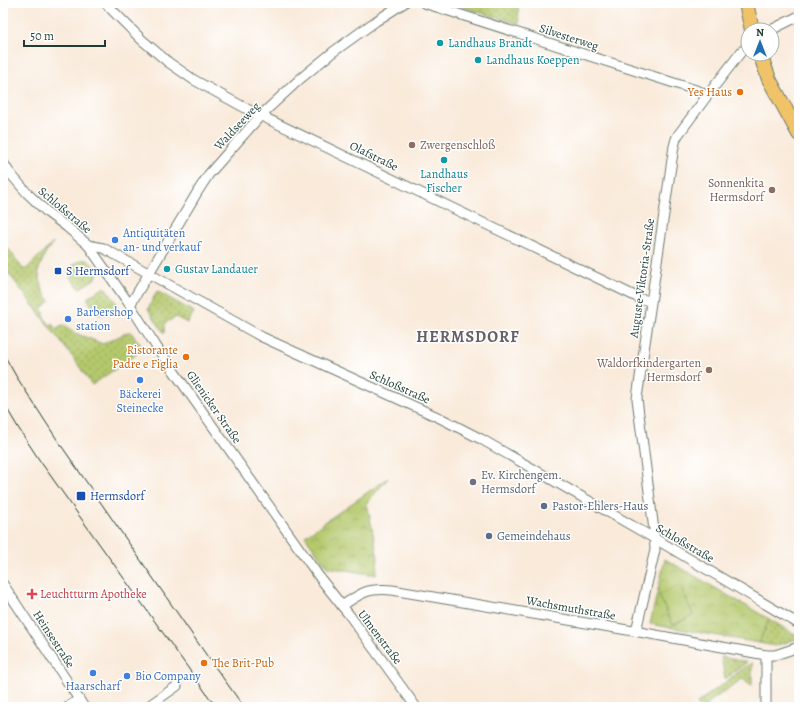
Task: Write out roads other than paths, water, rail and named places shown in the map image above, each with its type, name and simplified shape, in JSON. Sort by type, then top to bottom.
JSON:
[{"type":"main road","points":[[746,3],[750,22]]},
{"type":"main road","points":[[763,62],[769,79],[799,134]]},
{"type":"street","name":"Olafstraße","points":[[106,3],[142,40],[168,62],[194,80],[261,115],[650,301]]},
{"type":"street","name":"Waldseeweg","points":[[130,305],[190,202],[209,174],[261,115],[300,79],[333,52],[404,3]]},
{"type":"street","name":"Silvesterweg","points":[[424,3],[691,88],[707,96]]},
{"type":"street","points":[[780,26],[799,16]]},
{"type":"street","name":"Auguste-Viktoria-Straße","points":[[636,631],[655,550],[637,395],[650,301],[676,139],[740,53]]},
{"type":"street","name":"Schloßstraße","points":[[3,162],[27,194],[88,246],[102,248],[149,273],[262,338],[481,438],[799,624]]},
{"type":"street","name":"Glienicker Straße","points":[[88,246],[130,305],[156,346],[323,582]]},
{"type":"street","name":"Ulmenstraße","points":[[323,582],[416,707]]},
{"type":"street","name":"Heinsestraße","points":[[3,584],[81,703]]},
{"type":"street","name":"Wachsmuthstraße","points":[[342,606],[359,594],[376,589],[392,590],[636,631],[766,655],[775,655],[799,647]]},
{"type":"street","points":[[766,655],[766,707]]},
{"type":"street","points":[[147,707],[177,686]]},
{"type":"street","points":[[68,707],[81,703]]},
{"type":"tram line","points":[[3,353],[58,441],[244,707]]},
{"type":"tram line","points":[[3,402],[40,461],[216,707]]},
{"type":"place","name":"Landhaus Brandt","points":[[440,43]]},
{"type":"place","name":"Landhaus Koeppen","points":[[478,60]]},
{"type":"place","name":"Yes Haus","points":[[740,92]]},
{"type":"place","name":"Zwergenschloß","points":[[412,145]]},
{"type":"place","name":"Landhaus Fischer","points":[[444,160]]},
{"type":"place","name":"Sonnenkita Hermsdorf","points":[[772,190]]},
{"type":"place","name":"Antiquitäten an- und verkauf","points":[[115,240]]},
{"type":"place","name":"Gustav Landauer","points":[[167,269]]},
{"type":"place","name":"S Hermsdorf","points":[[58,271]]},
{"type":"place","name":"Barbershop station","points":[[68,319]]},
{"type":"place","name":"Ristorante Padre e Figlia","points":[[186,357]]},
{"type":"place","name":"Waldorfkindergarten Hermsdorf","points":[[709,370]]},
{"type":"place","name":"Bäckerei Steinecke","points":[[140,380]]},
{"type":"place","name":"Ev. Kirchengem. Hermsdorf","points":[[473,482]]},
{"type":"place","name":"Hermsdorf","points":[[81,496]]},
{"type":"place","name":"Pastor-Ehlers-Haus","points":[[544,506]]},
{"type":"place","name":"Gemeindehaus","points":[[489,536]]},
{"type":"place","name":"Leuchtturm Apotheke","points":[[32,594]]},
{"type":"place","name":"The Brit-Pub","points":[[204,663]]},
{"type":"place","name":"Haarscharf","points":[[93,673]]},
{"type":"place","name":"Bio Company","points":[[127,676]]},
{"type":"district","name":"HERMSDORF","points":[[468,337]]}]
